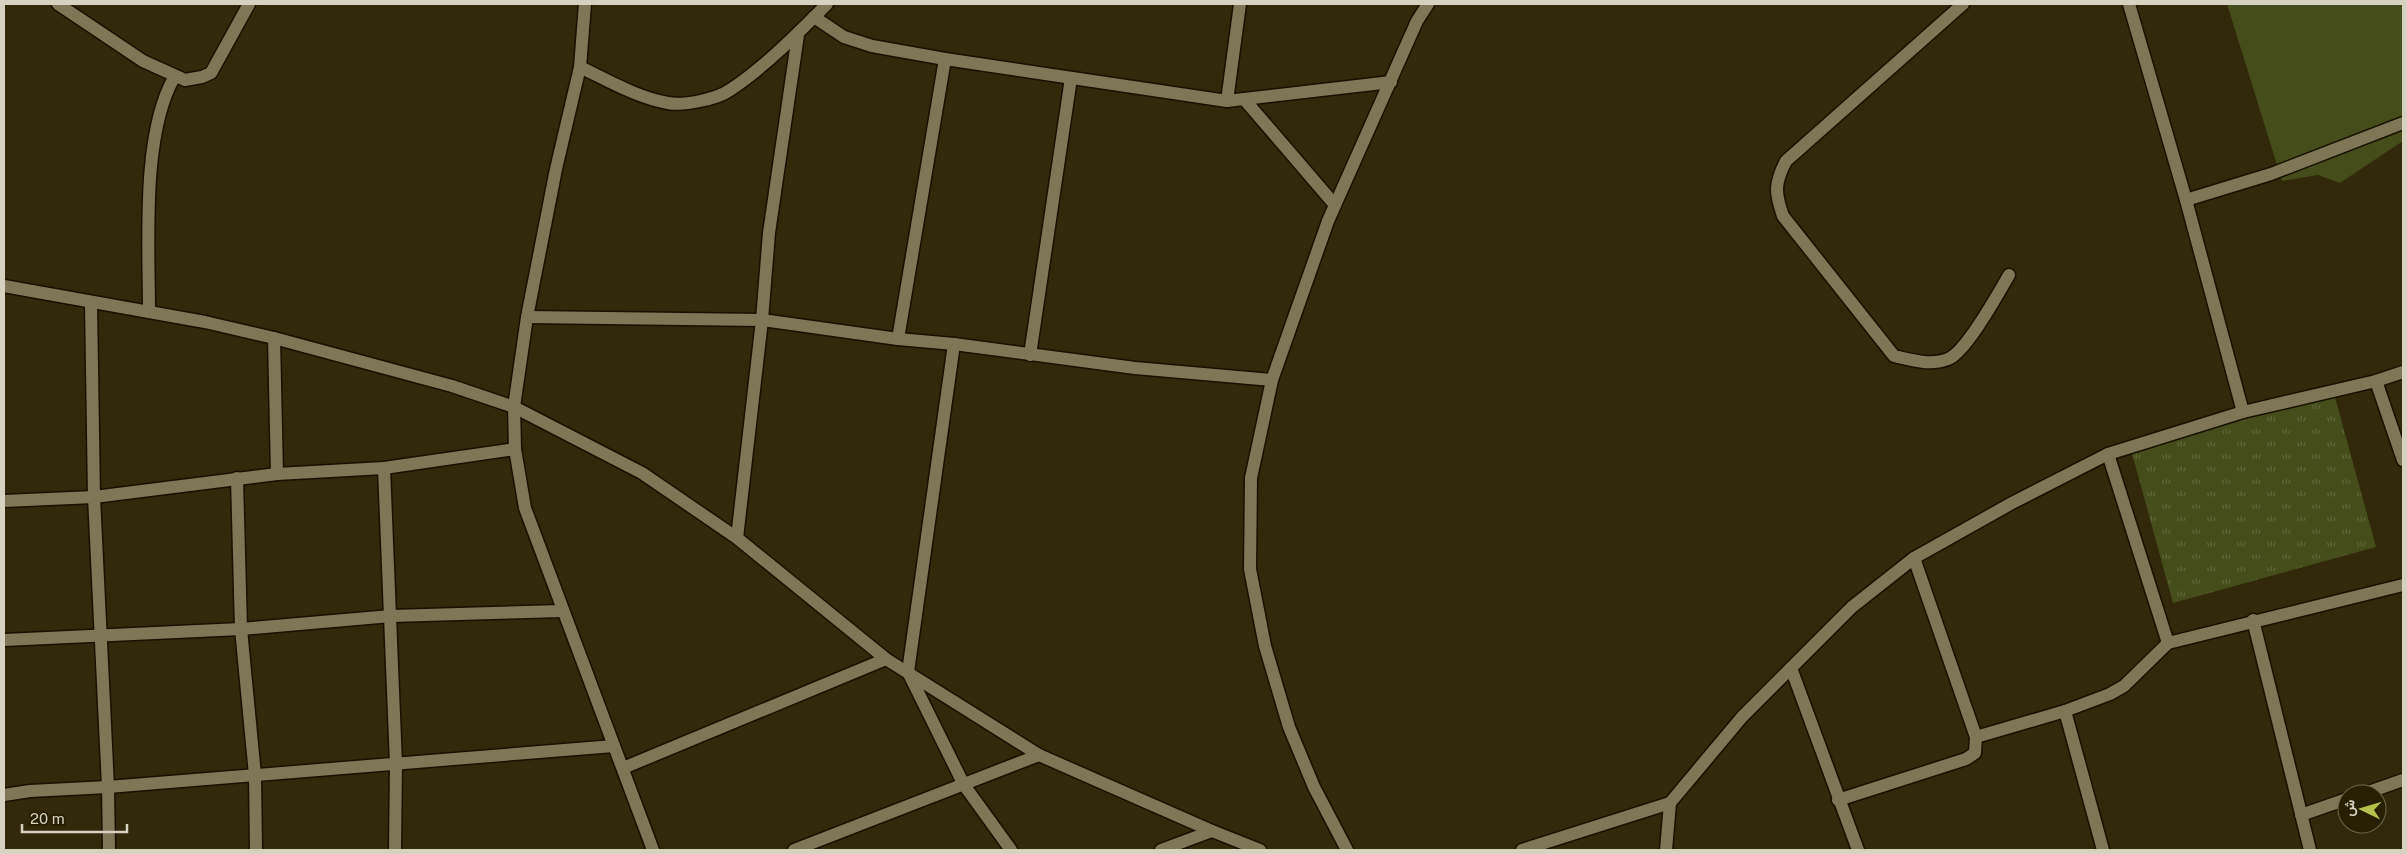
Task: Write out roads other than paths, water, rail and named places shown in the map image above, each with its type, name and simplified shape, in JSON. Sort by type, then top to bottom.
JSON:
[{"type":"street","points":[[58,4],[143,61],[185,80],[202,77],[211,73],[249,4]]},
{"type":"street","points":[[585,4],[580,67],[556,169],[527,317],[514,407],[515,449],[525,508],[653,850]]},
{"type":"street","points":[[580,67],[645,96],[668,103],[689,104],[729,91],[798,35],[827,4]]},
{"type":"street","points":[[1227,101],[1240,4]]},
{"type":"street","points":[[1347,850],[1314,787],[1290,727],[1265,646],[1250,568],[1251,478],[1272,380],[1335,205],[1417,22],[1428,4]]},
{"type":"street","points":[[1963,4],[1786,161],[1777,179],[1777,199],[1783,216],[1894,356],[1923,362],[1949,359],[1975,332],[2009,275]]},
{"type":"street","points":[[2129,4],[2186,200],[2243,412]]},
{"type":"street","points":[[814,17],[844,37],[872,46],[945,59],[1227,101],[1391,82]]},
{"type":"street","points":[[737,538],[762,320],[769,233],[798,35]]},
{"type":"street","points":[[898,340],[945,59]]},
{"type":"street","points":[[149,312],[149,222],[154,135],[168,87],[175,76]]},
{"type":"street","points":[[1030,355],[1071,78]]},
{"type":"street","points":[[1244,99],[1335,205]]},
{"type":"street","points":[[2186,200],[2272,174],[2403,123]]},
{"type":"street","points":[[4,286],[149,312],[274,338],[452,386],[514,407],[642,473],[737,538],[886,659],[1039,754],[1212,831],[1260,850]]},
{"type":"street","points":[[91,302],[94,497],[108,787],[109,850]]},
{"type":"street","points":[[527,317],[762,320],[898,340],[954,344],[1135,368],[1272,380]]},
{"type":"street","points":[[274,338],[277,474]]},
{"type":"street","points":[[954,344],[908,672],[964,785],[1011,850]]},
{"type":"street","points":[[1522,850],[1670,803],[1742,717],[1852,607],[1914,558],[2012,503],[2108,454],[2243,412],[2376,381],[2403,372]]},
{"type":"street","points":[[2376,381],[2403,460]]},
{"type":"street","points":[[4,501],[94,497],[237,478],[384,468],[515,449]]},
{"type":"street","points":[[2108,454],[2168,643]]},
{"type":"street","points":[[384,468],[396,764],[395,850]]},
{"type":"street","points":[[237,478],[241,629],[254,775],[256,850]]},
{"type":"street","points":[[1838,800],[1972,757],[1976,737],[1914,558]]},
{"type":"street","points":[[1976,737],[2065,712],[2110,694],[2124,686],[2168,643],[2254,620],[2403,585]]},
{"type":"street","points":[[4,640],[100,634],[241,629],[391,616],[563,611]]},
{"type":"street","points":[[2254,620],[2310,850]]},
{"type":"street","points":[[623,768],[886,659]]},
{"type":"street","points":[[1791,668],[1858,850]]},
{"type":"street","points":[[2065,712],[2103,850]]},
{"type":"street","points":[[4,795],[614,746]]},
{"type":"street","points":[[794,850],[964,785],[1039,754]]},
{"type":"street","points":[[2387,786],[2403,780]]},
{"type":"street","points":[[2301,815],[2337,802]]},
{"type":"street","points":[[1666,850],[1670,803]]},
{"type":"street","points":[[1161,850],[1212,831]]}]
